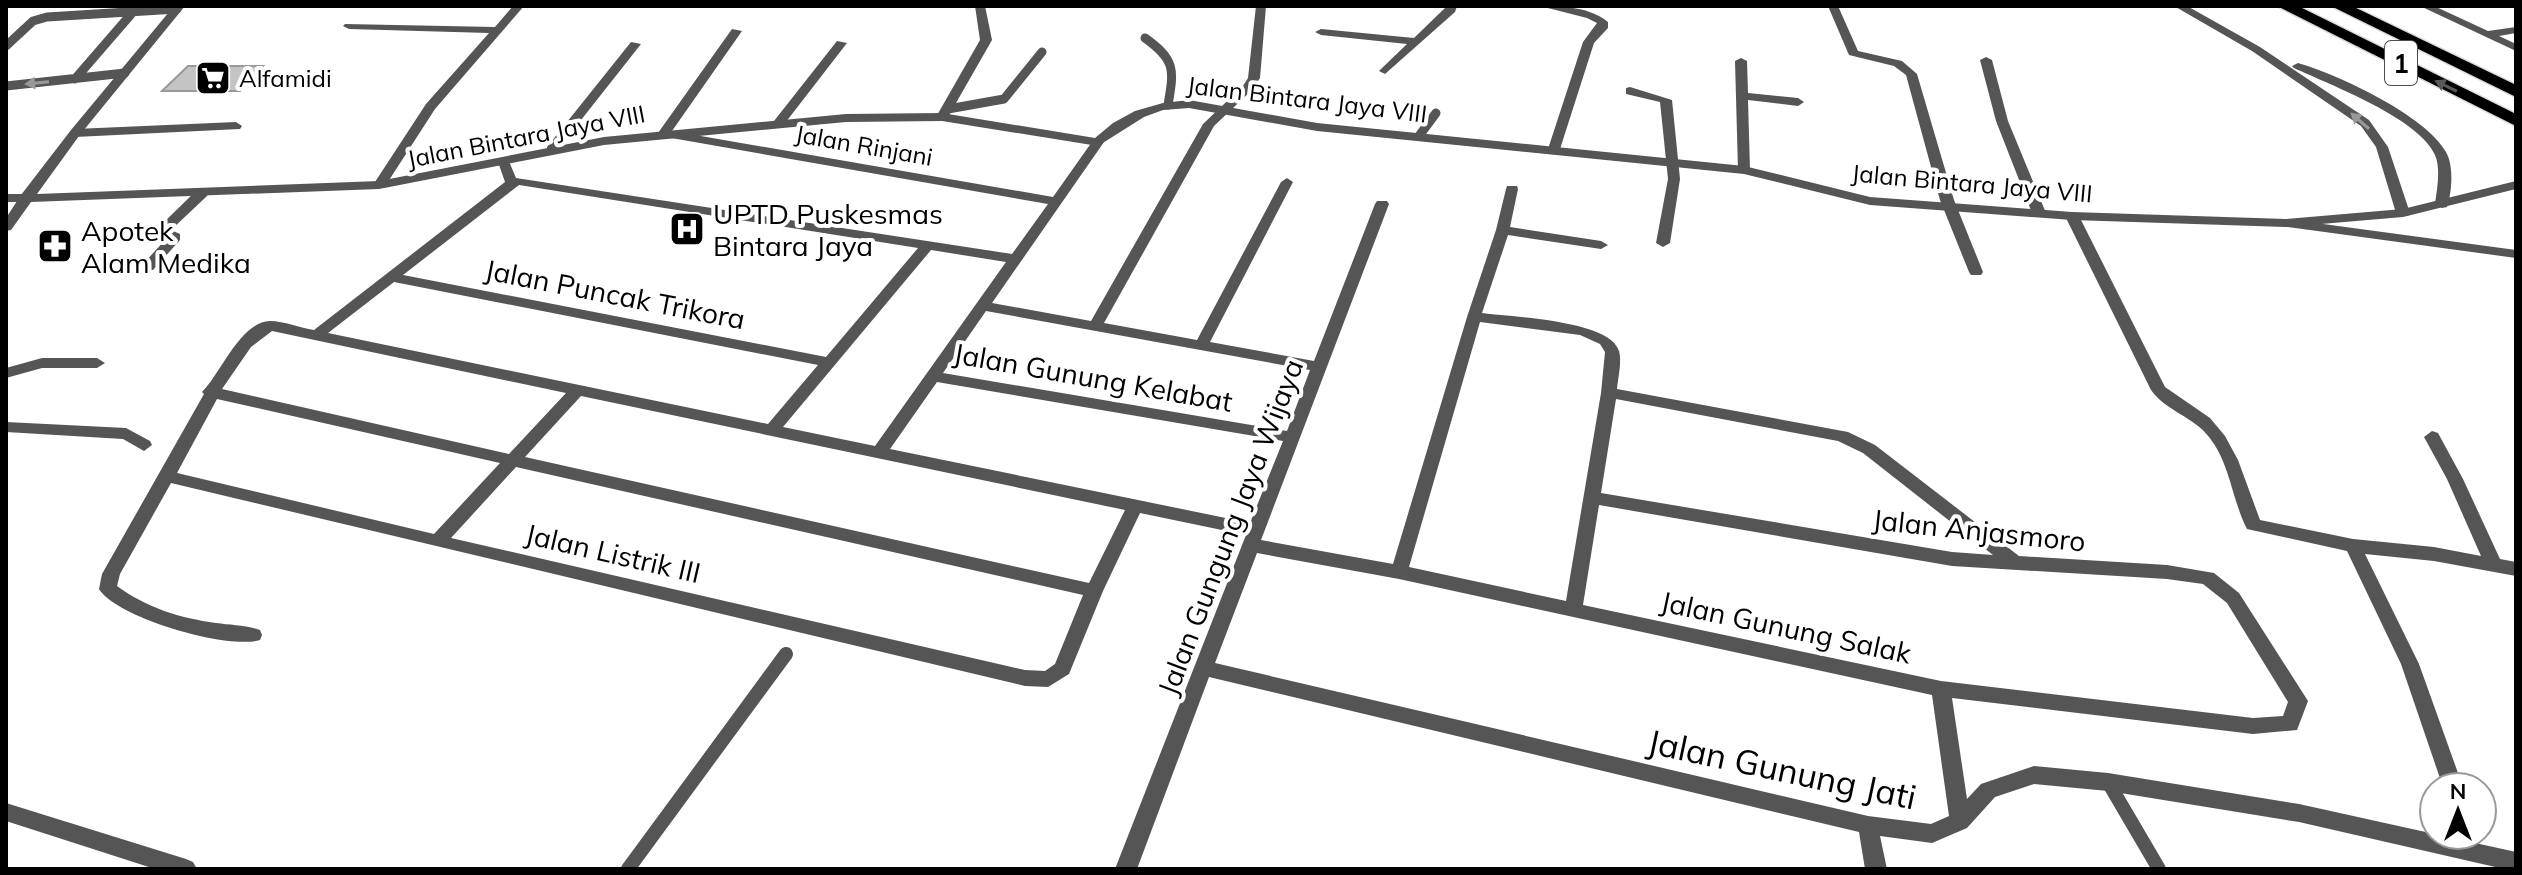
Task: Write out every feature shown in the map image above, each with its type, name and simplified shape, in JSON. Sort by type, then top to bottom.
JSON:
[{"type":"highway","name":"1","points":[[2285,6],[2516,121]]},
{"type":"highway","name":"1","points":[[2339,6],[2516,92]]},
{"type":"street","points":[[379,185],[430,107],[519,6]]},
{"type":"street","points":[[945,113],[986,40],[980,6]]},
{"type":"street","points":[[1095,326],[1209,124],[1248,88],[1254,78],[1261,6]]},
{"type":"street","points":[[1385,71],[1452,6]]},
{"type":"street","points":[[1545,6],[1590,15],[1603,22],[1602,28],[1589,42],[1554,149]]},
{"type":"street","points":[[1833,6],[1853,53],[1898,63],[1911,74],[1949,206],[1976,272]]},
{"type":"street","points":[[2179,6],[2256,49],[2365,123],[2386,159],[2403,213]]},
{"type":"street","points":[[2425,6],[2516,48]]},
{"type":"street","points":[[6,227],[75,133],[178,7]]},
{"type":"street","points":[[349,26],[499,30]]},
{"type":"street","points":[[2487,34],[2516,30]]},
{"type":"street","points":[[664,133],[736,31]]},
{"type":"street","points":[[1321,32],[1416,42]]},
{"type":"street","points":[[778,124],[841,43]]},
{"type":"street","points":[[551,150],[635,44]]},
{"type":"street","points":[[2256,49],[2342,87],[2403,119],[2433,143],[2443,164],[2442,204]]},
{"type":"street","points":[[1986,60],[2002,121],[2039,213]]},
{"type":"street","points":[[1741,61],[1744,170]]},
{"type":"street","points":[[2322,92],[2342,87]]},
{"type":"street","points":[[1630,91],[1666,100],[1674,179],[1663,243]]},
{"type":"street","points":[[1743,96],[1798,102]]},
{"type":"street","name":"Jalan Bintara Jaya VIII","points":[[6,198],[379,185],[551,150],[664,133],[862,117],[945,113],[1098,142],[1136,114],[1168,105],[1198,104],[1317,127],[1744,170],[1870,201],[2072,216],[2286,223],[2403,213],[2516,185]]},
{"type":"street","points":[[75,133],[236,126]]},
{"type":"street","name":"Jalan Rinjani","points":[[664,133],[1056,201]]},
{"type":"street","points":[[879,452],[1098,142]]},
{"type":"street","points":[[504,162],[512,183]]},
{"type":"street","points":[[317,335],[512,183],[524,181],[1015,259]]},
{"type":"street","points":[[1201,346],[1287,182]]},
{"type":"street","points":[[1399,572],[1474,317],[1503,230],[1512,189]]},
{"type":"street","points":[[148,267],[175,237],[164,232],[165,229],[202,193]]},
{"type":"street","name":"Jalan Gungung Jaya Wijaya","points":[[1126,869],[1382,204]]},
{"type":"street","points":[[2072,216],[2159,390],[2211,428],[2220,441],[2253,525],[2353,546],[2434,554],[2516,569]]},
{"type":"street","points":[[2286,223],[2516,254]]},
{"type":"street","points":[[1503,230],[1601,245]]},
{"type":"street","points":[[772,430],[928,245]]},
{"type":"street","name":"Jalan Puncak Trikora","points":[[392,277],[828,362]]},
{"type":"street","points":[[982,306],[1319,367]]},
{"type":"street","points":[[1474,317],[1583,331],[1606,341],[1612,352],[1609,393],[1573,610]]},
{"type":"street","name":"Jalan Gunung Salak","points":[[210,392],[249,341],[264,328],[281,327],[1135,506],[1399,572],[1941,689],[2253,726],[2290,724],[2298,701]]},
{"type":"street","points":[[6,373],[42,363],[97,363]]},
{"type":"street","name":"Jalan Gunung Kelabat","points":[[933,376],[1292,437]]},
{"type":"street","points":[[439,540],[515,461],[578,389]]},
{"type":"street","points":[[253,635],[155,618],[123,602],[108,589],[111,574],[184,446],[210,392],[1094,591],[1135,506]]},
{"type":"street","points":[[1609,393],[1842,436],[1869,449],[2018,565]]},
{"type":"street","points":[[6,427],[126,434],[144,445]]},
{"type":"street","points":[[2432,437],[2494,565]]},
{"type":"street","name":"Jalan Listrik III","points":[[165,476],[1010,674],[1048,679],[1062,669],[1094,591]]},
{"type":"street","name":"Jalan Anjasmoro","points":[[1593,498],[1952,559],[2167,572],[2208,578],[2233,598],[2298,701]]},
{"type":"street","points":[[2353,546],[2410,664],[2447,771]]},
{"type":"street","name":"Jalan Gunung Jati","points":[[1204,668],[1868,825],[1932,834],[1960,821]]},
{"type":"street","points":[[1941,689],[1960,821]]},
{"type":"street","points":[[1960,821],[1988,790],[2034,775],[2108,782],[2418,834]]},
{"type":"street","points":[[6,812],[186,869]]},
{"type":"street","points":[[1868,825],[1876,869]]},
{"type":"street","points":[[2490,851],[2516,862]]},
{"type":"lane","points":[[6,46],[33,21],[47,17],[178,7]]},
{"type":"lane","points":[[75,79],[133,12]]},
{"type":"lane","points":[[1145,38],[1167,54],[1170,60],[1168,105]]},
{"type":"lane","points":[[945,113],[1004,99],[1042,52]]},
{"type":"lane","points":[[6,86],[125,73]]},
{"type":"lane","points":[[1419,136],[1436,113]]},
{"type":"lane","points":[[628,869],[786,654]]},
{"type":"lane","points":[[2108,782],[2159,869]]},
{"type":"building","name":"Alfamidi","points":[[188,66],[263,66],[240,91],[162,91]]},
{"type":"place","name":"Alfamidi","points":[[213,78]]},
{"type":"place","name":"UPTD Puskesmas Bintara Jaya","points":[[687,229]]},
{"type":"place","name":"Apotek Alam Medika","points":[[55,246]]}]
